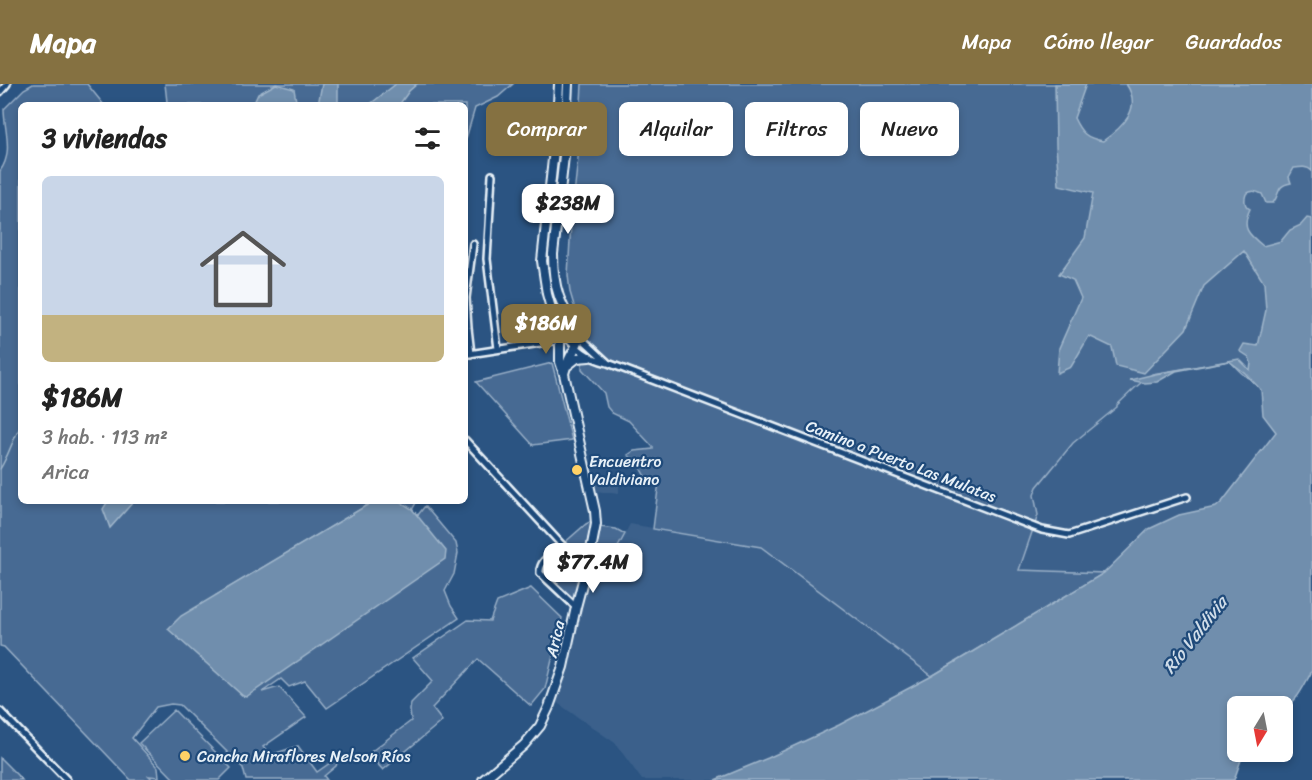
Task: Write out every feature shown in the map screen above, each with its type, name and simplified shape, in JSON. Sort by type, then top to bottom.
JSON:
[{"type":"main road","name":"Arica","points":[[483,780],[524,745],[540,726],[549,707],[563,667],[596,524],[565,371],[560,362],[560,329],[547,294],[542,261],[555,145],[559,84]]},
{"type":"main road","points":[[565,371],[579,336],[557,294],[553,268],[565,147],[568,84]]},
{"type":"main road","points":[[565,371],[577,358],[589,357]]},
{"type":"street","points":[[0,92],[7,84]]},
{"type":"street","points":[[492,175],[487,258],[498,349]]},
{"type":"street","points":[[468,283],[473,244]]},
{"type":"street","points":[[468,328],[469,354],[560,339]]},
{"type":"street","name":"Camino a Puerto Las Mulatas","points":[[560,329],[576,347],[589,357],[1042,530],[1069,535],[1187,498]]},
{"type":"street","name":"Camino a Puerto Las Mulatas","points":[[579,336],[608,363]]},
{"type":"street","points":[[468,443],[586,572]]},
{"type":"street","points":[[561,546],[541,564],[539,571],[576,608]]},
{"type":"street","points":[[0,711],[67,780]]},
{"type":"shaded area","points":[[33,84],[87,84],[102,102],[18,102],[18,504],[369,504],[215,596],[377,504],[415,504],[412,510],[418,515],[425,506],[456,543],[458,553],[454,574],[445,591],[459,618],[327,708],[305,681],[289,687],[281,679],[262,692],[279,687],[306,717],[263,747],[270,755],[298,746],[317,772],[340,756],[336,766],[324,776],[327,780],[246,780],[243,768],[180,705],[171,704],[156,707],[132,738],[158,767],[159,777],[149,776],[153,780],[131,780],[4,647],[0,646],[0,171],[7,156],[4,109],[24,89]]},
{"type":"shaded area","points":[[165,84],[513,84],[498,97],[475,108],[468,132],[468,102],[167,102]]},
{"type":"shaded area","points":[[582,84],[1312,84],[1312,321],[1266,382],[1245,376],[1230,361],[1152,374],[1117,407],[1073,443],[1037,487],[1034,495],[1038,515],[1019,570],[1104,573],[932,676],[761,547],[653,529],[659,481],[645,476],[628,455],[634,451],[653,449],[653,447],[629,421],[612,413],[607,407],[604,393],[582,369],[583,336],[570,292],[568,275],[571,223],[578,156],[607,156],[607,102],[581,102]]},
{"type":"shaded area","points":[[557,156],[562,156],[551,270],[552,287],[550,288],[547,276],[547,255]]},
{"type":"shaded area","points":[[1229,361],[1262,390],[1263,415],[1276,431],[1222,502],[1216,507],[1179,515],[1138,538],[1104,573],[1019,571],[1038,515],[1032,487],[1042,472],[1073,443],[1113,391],[1130,380],[1157,382],[1176,371]]},
{"type":"shaded area","points":[[552,363],[572,440],[533,445],[476,382]]},
{"type":"shaded area","points":[[592,477],[619,481],[619,494],[595,491]]},
{"type":"shaded area","points":[[592,521],[585,562],[580,563],[563,544]]},
{"type":"shaded area","points":[[630,524],[761,547],[932,676],[839,725],[715,780],[642,780],[615,743],[556,702],[594,557],[618,547]]},
{"type":"shaded area","points":[[600,527],[616,529],[625,534],[618,547],[594,557],[598,529]]},
{"type":"shaded area","points":[[562,551],[582,573],[574,600],[571,600],[542,572],[542,567]]},
{"type":"shaded area","points":[[531,588],[562,618],[545,689],[531,706],[478,659],[432,708],[442,721],[383,770],[368,754],[411,721],[411,703],[433,681],[413,658],[468,620],[490,621],[497,602]]},
{"type":"shaded area","name":"Cancha Miraflores Nelson Ríos","points":[[174,710],[231,768],[219,780],[175,780],[139,743]]},
{"type":"shaded area","points":[[0,758],[22,780],[0,780]]},
{"type":"water","points":[[276,84],[294,89],[297,102],[254,102],[258,94]]},
{"type":"water","points":[[322,84],[338,84],[338,102],[319,102]]},
{"type":"water","points":[[396,84],[417,84],[401,102],[373,102]]},
{"type":"water","name":"Río Valdivia","points":[[1055,84],[1086,84],[1074,118],[1085,134],[1103,141],[1124,123],[1131,109],[1131,93],[1126,84],[1312,84],[1312,171],[1301,167],[1294,168],[1289,177],[1291,183],[1280,188],[1273,203],[1266,203],[1262,194],[1254,191],[1246,194],[1245,201],[1250,209],[1246,226],[1253,238],[1263,246],[1281,241],[1290,230],[1301,225],[1307,218],[1312,219],[1312,670],[1303,688],[1293,701],[1293,696],[1227,696],[1227,762],[1240,762],[1234,780],[715,780],[839,725],[932,676],[1104,573],[1149,529],[1179,515],[1216,507],[1276,432],[1263,415],[1261,390],[1245,373],[1229,361],[1176,371],[1157,382],[1145,383],[1130,380],[1155,374],[1239,359],[1250,370],[1249,357],[1240,351],[1244,344],[1258,346],[1266,310],[1264,283],[1244,251],[1204,286],[1186,329],[1144,373],[1116,366],[1112,347],[1089,336],[1071,367],[1057,373],[1059,348],[1081,298],[1073,280],[1059,274],[1085,238],[1093,193],[1059,185]]},
{"type":"water","points":[[106,504],[131,504],[110,528],[103,509]]},
{"type":"water","points":[[369,504],[404,504],[412,509],[446,551],[445,559],[246,697],[168,629],[181,616]]},
{"type":"waterway","points":[[0,469],[18,432]]},
{"type":"place","name":"Encuentro Valdiviano","points":[[577,470]]},
{"type":"place","name":"Cancha Miraflores Nelson Ríos","points":[[185,756]]}]
